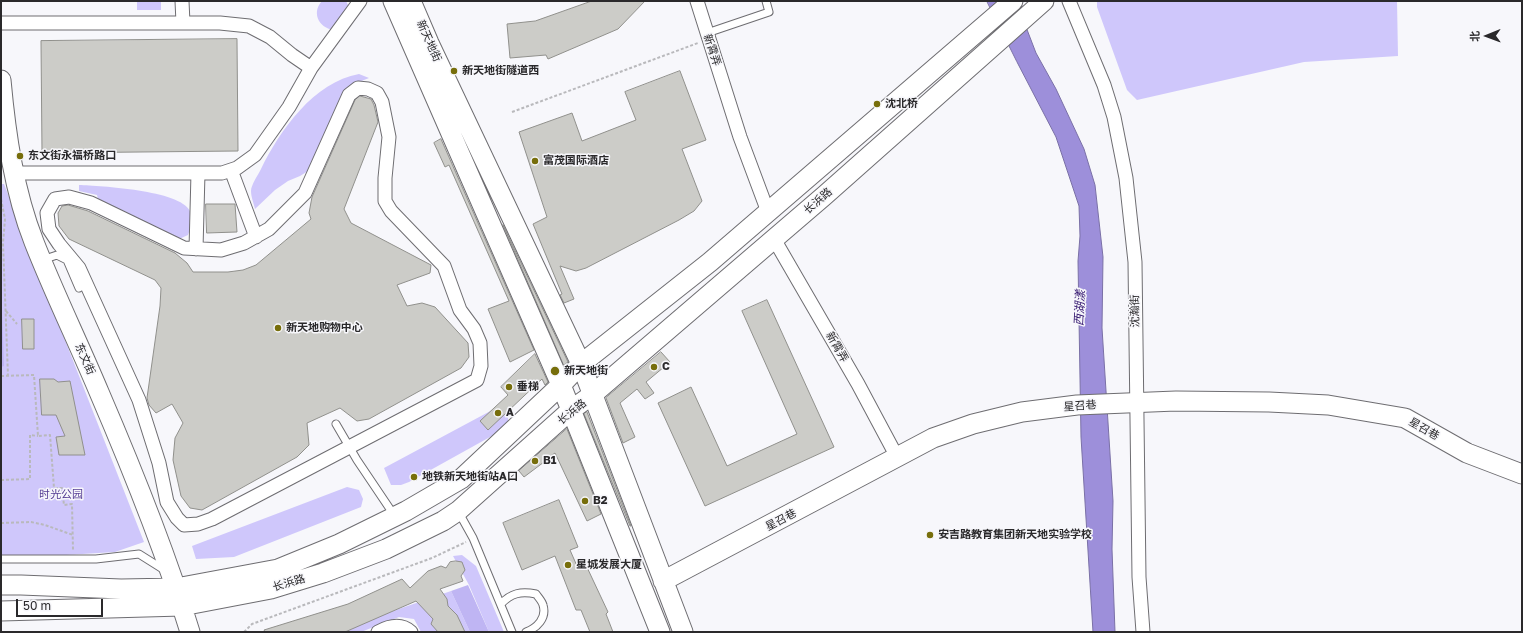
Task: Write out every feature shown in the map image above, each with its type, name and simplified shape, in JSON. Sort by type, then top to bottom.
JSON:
[{"type":"main road","name":"新天地街","points":[[393,1],[561,385],[660,632]]},
{"type":"main road","name":"新天地街","points":[[411,1],[429,43],[581,364],[683,632]]},
{"type":"main road","name":"长浜路","points":[[1,585],[121,589],[174,581],[278,569],[339,544],[395,517],[461,479],[561,385],[581,364],[710,262],[1013,1]]},
{"type":"main road","name":"长浜路","points":[[1,611],[182,606],[271,589],[323,573],[386,549],[443,521],[458,511],[571,410],[592,396],[774,239],[1044,1]]},
{"type":"main road","name":"东文街","points":[[1,80],[5,124],[21,203],[34,242],[99,392],[160,541],[190,632]]},
{"type":"main road","name":"星召巷","points":[[663,581],[933,438],[973,424],[1022,412],[1077,405],[1176,401],[1328,405],[1405,418],[1467,454],[1522,474]]},
{"type":"street","points":[[182,1],[183,23]]},
{"type":"street","points":[[15,173],[222,173],[237,168],[255,155],[289,107],[311,68],[360,1]]},
{"type":"street","name":"新霄弄","points":[[697,1],[740,137],[768,212]]},
{"type":"street","name":"沈瀚街","points":[[1069,1],[1106,92],[1114,117],[1126,178],[1135,262],[1139,577],[1143,632]]},
{"type":"street","points":[[1,23],[220,23],[249,26],[270,37],[311,68]]},
{"type":"street","points":[[358,88],[368,89],[377,93],[382,102],[389,137],[385,178],[385,202],[391,211],[444,266],[460,310],[474,329],[480,343],[481,366],[477,380],[212,519],[198,524],[184,525],[176,518],[167,502],[159,463],[139,400],[79,268],[49,230],[47,213],[55,199],[69,197],[91,203],[184,248],[221,250],[244,243],[256,237],[269,229],[305,193],[349,95],[358,88]]},
{"type":"street","points":[[231,170],[256,237]]},
{"type":"street","points":[[196,249],[198,173]]},
{"type":"street","name":"新霄弄","points":[[774,239],[858,384],[897,457]]},
{"type":"street","points":[[378,632],[384,628],[396,626],[405,627],[411,632]]},
{"type":"lane","points":[[708,36],[769,12],[766,1]]},
{"type":"lane","points":[[42,260],[57,255],[67,260],[79,288]]},
{"type":"lane","points":[[336,424],[395,517]]},
{"type":"lane","points":[[458,511],[473,538],[500,604],[514,632]]},
{"type":"lane","points":[[1,559],[96,559],[139,554],[174,581]]},
{"type":"lane","points":[[500,604],[507,596],[526,592],[536,594],[543,604],[544,614],[534,629],[526,632]]},
{"type":"path","points":[[512,112],[708,36]]},
{"type":"path","points":[[1,198],[5,218],[4,242],[8,376]]},
{"type":"path","points":[[6,311],[16,324]]},
{"type":"path","points":[[1,376],[34,375],[38,436]]},
{"type":"path","points":[[1,480],[30,479],[30,435],[50,435],[54,488],[62,488],[64,505],[72,504],[73,559]]},
{"type":"path","points":[[1,523],[31,522],[45,525],[73,535]]},
{"type":"path","points":[[244,632],[252,624],[432,558],[473,538]]},
{"type":"green space","points":[[137,1],[161,1],[161,10],[137,10]]},
{"type":"green space","points":[[322,1],[346,1],[350,9],[336,30],[326,27],[317,16],[317,11]]},
{"type":"green space","points":[[1097,1],[1397,1],[1398,56],[1304,62],[1137,100],[1127,90],[1097,7]]},
{"type":"green space","points":[[359,74],[369,78],[349,86],[340,102],[311,169],[288,181],[275,190],[255,209],[251,193],[252,186],[269,154],[288,124],[313,97],[327,87],[343,79]]},
{"type":"green space","name":"时光公园","points":[[1,184],[4,184],[144,542],[115,552],[1,559]]},
{"type":"green space","points":[[79,185],[139,190],[171,198],[183,204],[190,211],[191,223],[188,235],[177,240],[99,203],[97,195],[79,191]]},
{"type":"green space","points":[[496,408],[502,410],[508,418],[508,427],[409,482],[401,485],[391,485],[384,468]]},
{"type":"green space","points":[[347,487],[359,490],[363,499],[361,507],[234,557],[196,559],[192,546]]},
{"type":"green space","points":[[462,555],[476,566],[504,632],[489,632],[469,585],[453,556]]},
{"type":"green space","points":[[451,591],[470,632],[421,632],[414,619],[399,617],[361,632],[332,632]]},
{"type":"shaded area","points":[[1,279],[4,366],[1,367]]},
{"type":"shaded area","points":[[468,585],[489,632],[470,632],[451,591]]},
{"type":"water","name":"西湖漾","points":[[987,1],[1016,1],[1036,53],[1056,89],[1084,149],[1095,185],[1103,257],[1102,328],[1113,501],[1112,549],[1115,632],[1093,632],[1081,437],[1078,261],[1080,236],[1079,206],[1056,137]]},
{"type":"building","points":[[592,1],[645,1],[618,29],[548,59],[546,55],[510,58],[507,24],[535,21]]},
{"type":"building","points":[[237,39],[238,151],[42,153],[41,41]]},
{"type":"building","points":[[680,71],[706,140],[682,149],[702,201],[694,211],[679,220],[586,268],[576,271],[560,266],[574,299],[564,303],[560,295],[562,294],[533,224],[547,217],[519,132],[572,113],[582,141],[636,120],[625,92]]},
{"type":"building","points":[[360,96],[371,99],[378,122],[344,209],[351,223],[431,265],[430,273],[397,285],[407,306],[422,303],[435,307],[468,343],[469,357],[461,368],[369,419],[357,421],[340,408],[307,423],[309,445],[297,457],[202,510],[190,508],[181,496],[173,460],[175,438],[183,423],[172,404],[156,413],[149,405],[147,398],[160,306],[161,288],[155,280],[69,239],[59,226],[58,213],[62,206],[68,205],[88,211],[175,253],[187,263],[193,272],[228,272],[243,270],[256,265],[311,219],[309,213],[312,197],[355,100]]},
{"type":"building","points":[[441,139],[534,350],[510,362],[488,309],[509,301],[449,165],[445,167],[434,143]]},
{"type":"building","points":[[206,204],[235,204],[237,232],[207,233]]},
{"type":"building","points":[[503,225],[568,362],[564,365]]},
{"type":"building","points":[[767,300],[834,447],[705,506],[658,403],[691,387],[727,466],[797,434],[742,311]]},
{"type":"building","points":[[22,319],[34,319],[34,349],[23,349]]},
{"type":"building","points":[[661,352],[670,362],[646,382],[654,393],[645,399],[637,389],[620,403],[635,437],[623,443],[606,398]]},
{"type":"building","points":[[535,354],[548,382],[545,385],[542,379],[488,430],[480,421],[508,395],[501,387]]},
{"type":"building","points":[[40,379],[54,379],[58,382],[70,381],[85,455],[59,455],[56,437],[65,436],[56,415],[42,415]]},
{"type":"building","points":[[587,412],[631,526],[584,414]]},
{"type":"building","points":[[567,429],[601,514],[587,521],[555,453],[524,477],[519,471]]},
{"type":"building","name":"星城发展大厦","points":[[559,500],[578,547],[570,550],[577,566],[585,563],[608,612],[606,614],[613,632],[590,632],[581,610],[576,610],[555,556],[522,570],[503,523]]},
{"type":"building","points":[[450,562],[462,562],[465,570],[461,576],[463,581],[440,589],[447,599],[448,606],[457,615],[465,632],[438,632],[431,624],[433,619],[416,601],[345,632],[265,632],[264,630],[348,604],[402,579],[410,588],[428,571],[441,566],[446,568]]},
{"type":"place","name":"新天地街隧道西","points":[[454,71]]},
{"type":"place","name":"沈北桥","points":[[877,104]]},
{"type":"place","name":"东文街永福桥路口","points":[[20,156]]},
{"type":"place","name":"富茂国际酒店","points":[[535,161]]},
{"type":"place","name":"新天地购物中心","points":[[278,328]]},
{"type":"place","name":"C","points":[[654,367]]},
{"type":"place","name":"新天地街","points":[[555,371]]},
{"type":"place","name":"垂梯","points":[[509,387]]},
{"type":"place","name":"A","points":[[498,413]]},
{"type":"place","name":"B1","points":[[535,461]]},
{"type":"place","name":"地铁新天地街站A口","points":[[414,477]]},
{"type":"place","name":"B2","points":[[585,501]]},
{"type":"place","name":"安吉路教育集团新天地实验学校","points":[[930,535]]},
{"type":"place","name":"星城发展大厦","points":[[568,565]]}]
